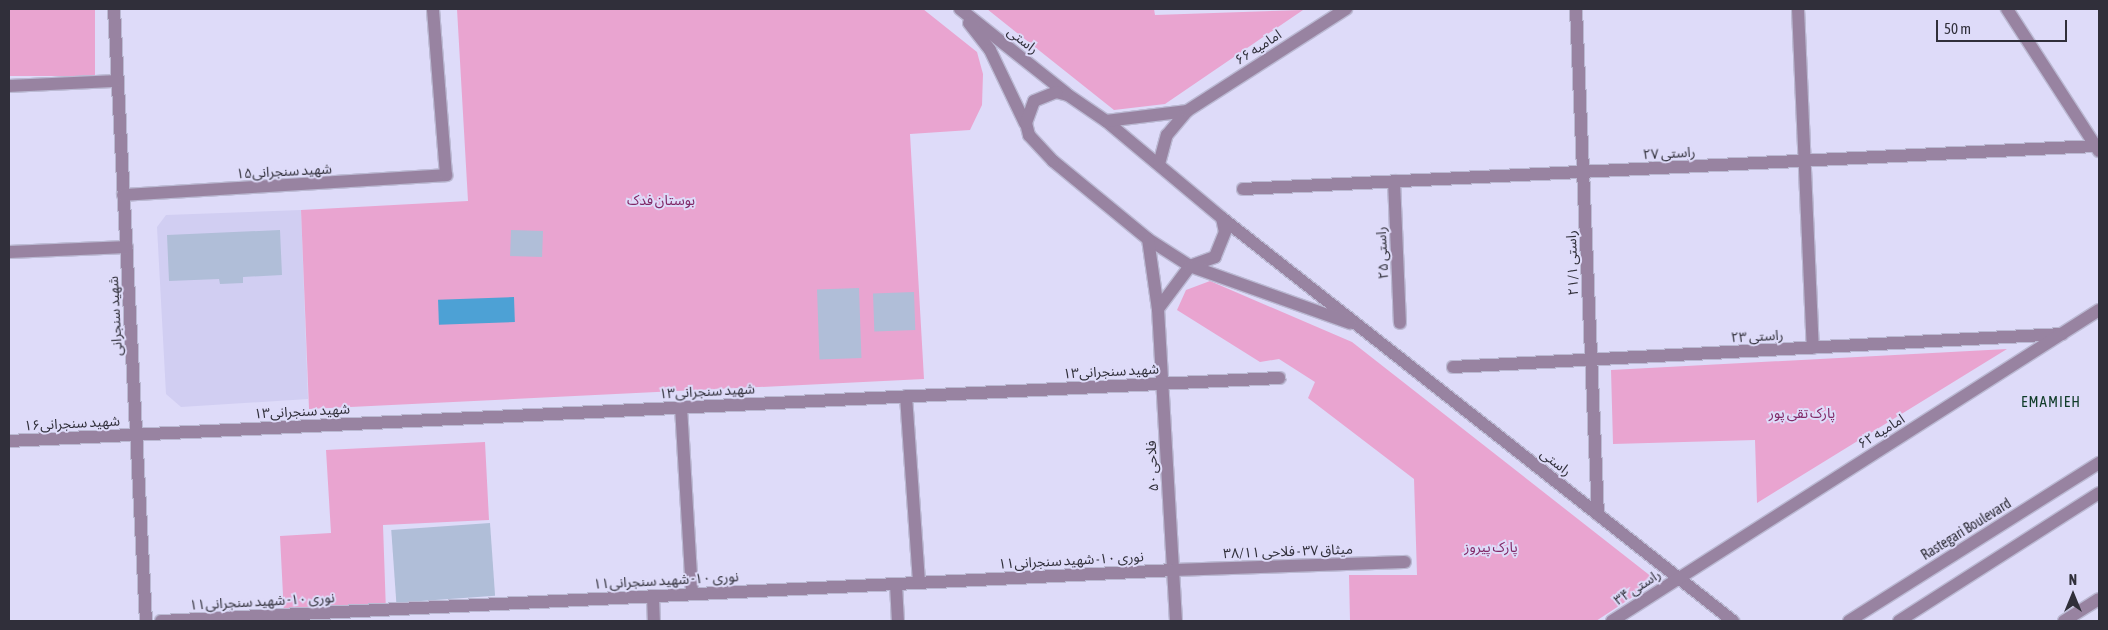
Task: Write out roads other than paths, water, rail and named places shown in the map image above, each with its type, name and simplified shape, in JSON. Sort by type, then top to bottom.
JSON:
[{"type":"street","name":"شهید سنجرانی","points":[[114,9],[146,621]]},
{"type":"street","name":"شهید سنجرانی۱۵","points":[[123,195],[446,175],[433,9]]},
{"type":"street","name":"راستی","points":[[959,9],[1068,95],[1106,121],[1222,218],[1734,621]]},
{"type":"street","name":"راستی","points":[[959,9],[990,50],[1026,124],[1029,135],[1054,161],[1148,239],[1190,266],[1359,326]]},
{"type":"street","name":"امامیه ۶۶","points":[[1187,111],[1346,9]]},
{"type":"street","name":"راستی ۲۱/۱","points":[[1576,9],[1598,515]]},
{"type":"street","points":[[1798,9],[1812,348]]},
{"type":"street","points":[[2007,9],[2098,149]]},
{"type":"street","points":[[9,86],[117,81]]},
{"type":"street","points":[[1026,124],[1027,112],[1039,98],[1056,92],[1068,95]]},
{"type":"street","points":[[1106,121],[1187,111]]},
{"type":"street","points":[[1159,164],[1167,135],[1187,111]]},
{"type":"street","name":"راستی ۲۷","points":[[1243,189],[1804,161],[2098,149]]},
{"type":"street","name":"راستی ۲۵","points":[[1394,182],[1400,323]]},
{"type":"street","points":[[1158,309],[1190,266],[1215,257],[1224,238],[1222,218]]},
{"type":"street","name":"فلاحی ۵۰","points":[[1148,239],[1158,309],[1176,621]]},
{"type":"street","points":[[9,252],[127,247]]},
{"type":"street","name":"امامیه ۶۲","points":[[1678,578],[2099,310]]},
{"type":"street","name":"راستی ۲۳","points":[[1453,368],[2062,334]]},
{"type":"street","name":"شهید سنجرانی۱۳","points":[[136,434],[1279,378]]},
{"type":"street","points":[[906,396],[919,582]]},
{"type":"street","points":[[681,407],[692,594]]},
{"type":"street","name":"شهید سنجرانی۱۶","points":[[9,441],[136,434]]},
{"type":"street","name":"Rastegari Boulevard","points":[[1849,621],[2099,463]]},
{"type":"street","points":[[1899,621],[2099,493]]},
{"type":"street","name":"میثاق ۳۷ - فلاحی ۳۸/۱۱","points":[[1173,570],[1405,562]]},
{"type":"street","name":"نوری ۱۰- شهید سنجرانی۱۱","points":[[162,621],[1173,570]]},
{"type":"street","name":"راستی ۳۴","points":[[1612,621],[1678,578]]},
{"type":"street","points":[[896,584],[898,621]]},
{"type":"street","points":[[653,596],[654,621]]},
{"type":"street","points":[[2064,621],[2099,599]]},
{"type":"water","points":[[514,297],[515,322],[439,325],[438,300]]},
{"type":"district","name":"EMAMIEH","points":[[2051,402]]},
{"type":"park label","name":"بوستان فدک","points":[[661,200]]},
{"type":"park label","name":"پارک تقی پور","points":[[1802,413]]},
{"type":"park label","name":"پارک پیروز","points":[[1491,547]]}]
